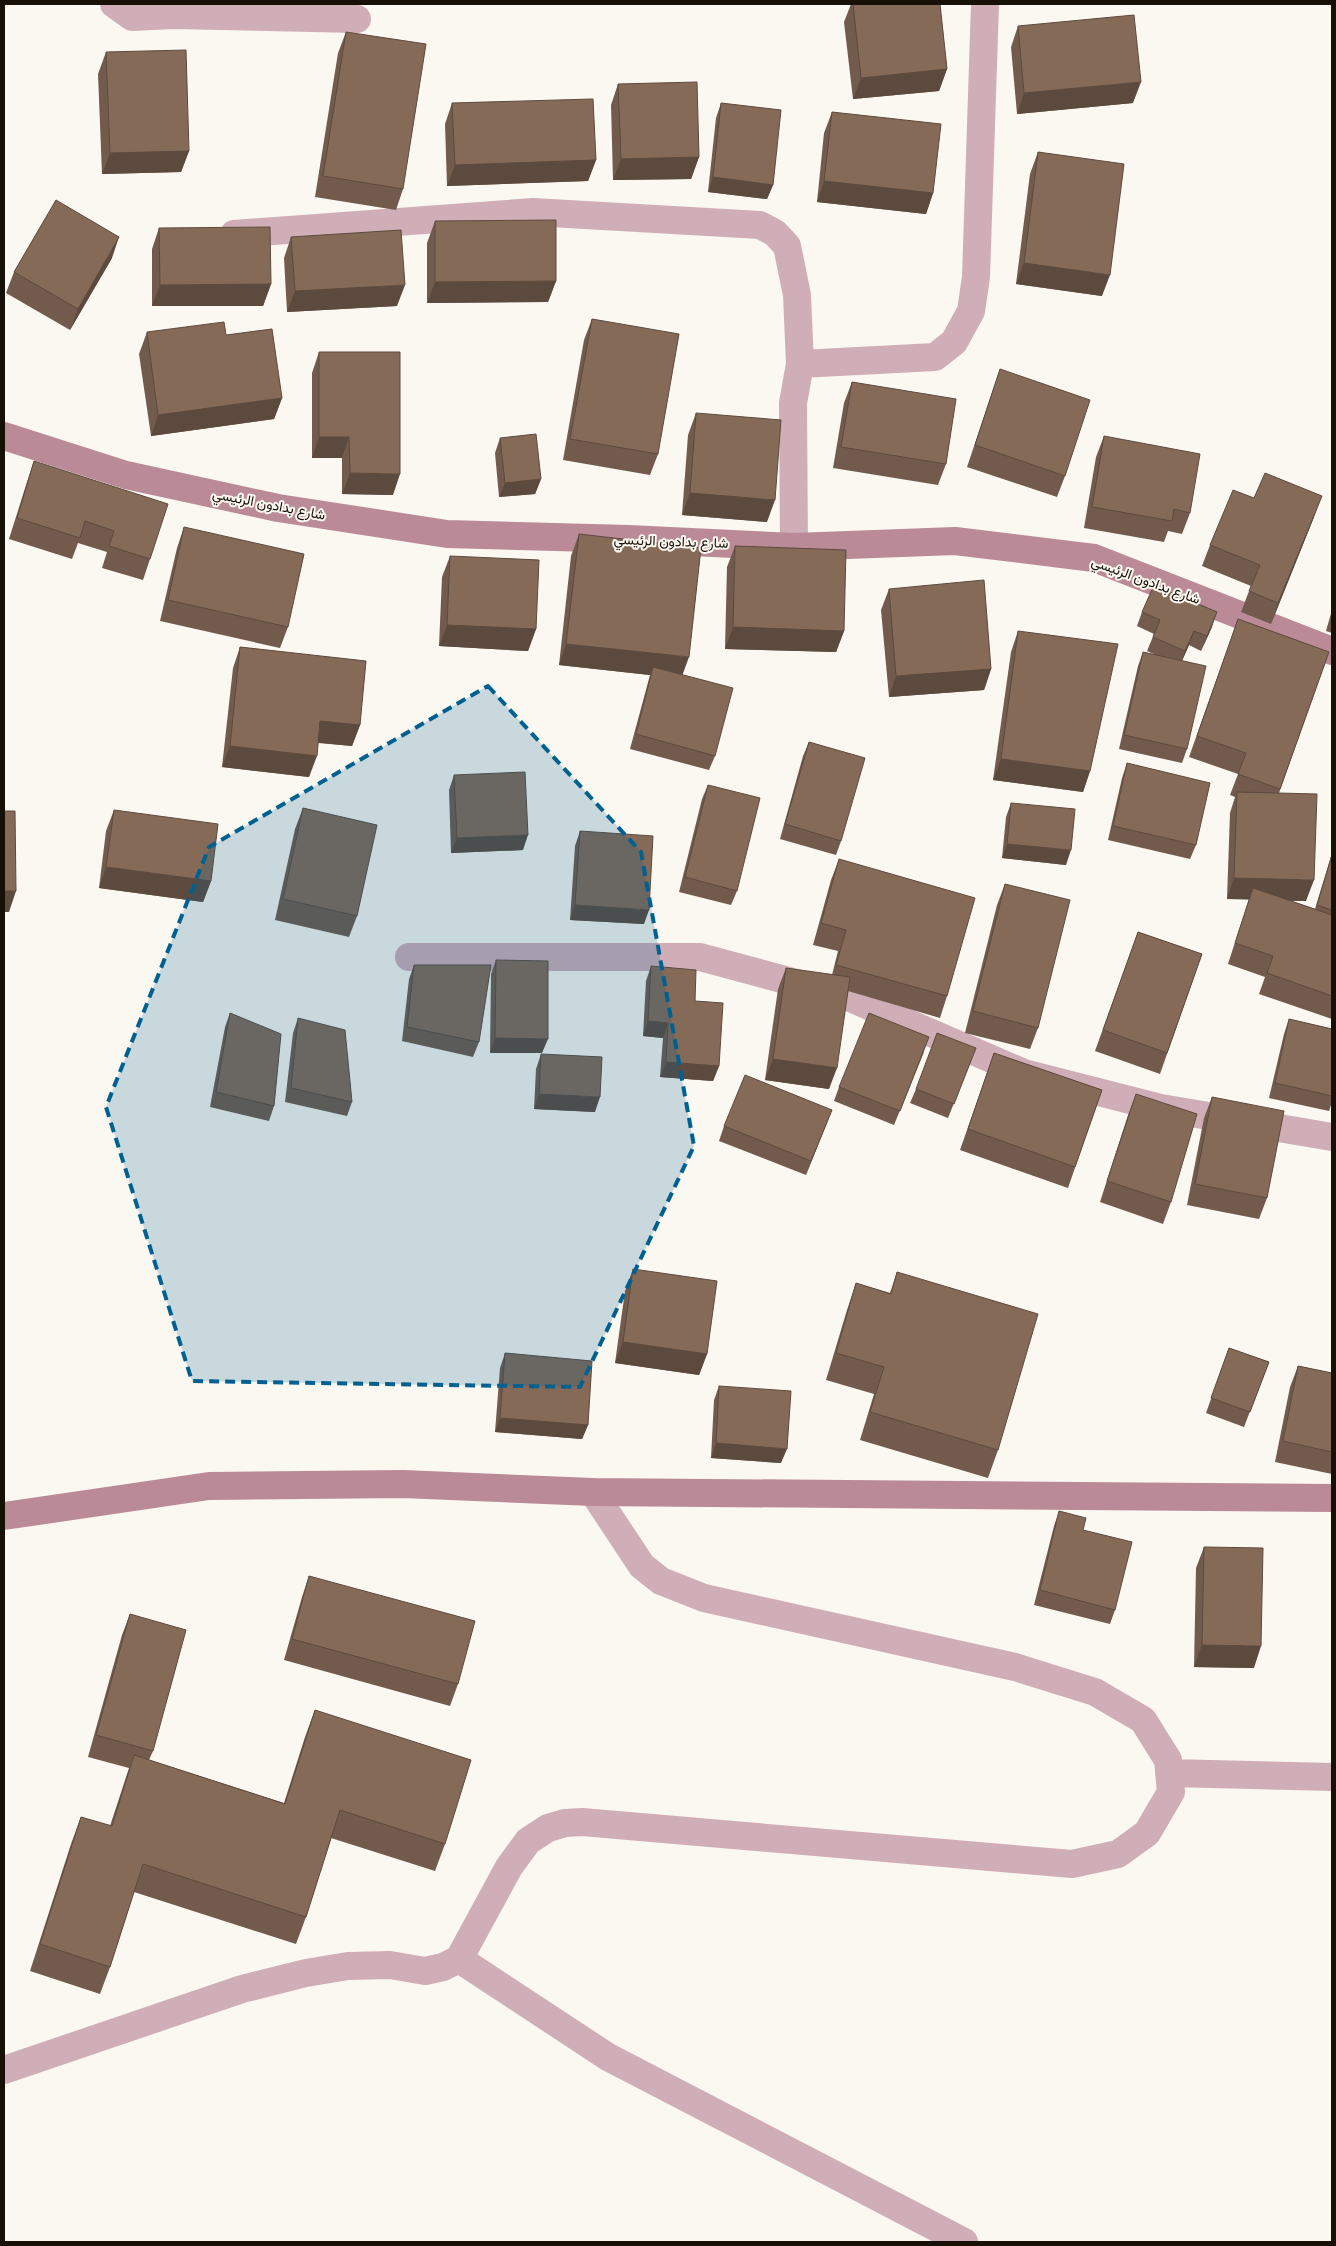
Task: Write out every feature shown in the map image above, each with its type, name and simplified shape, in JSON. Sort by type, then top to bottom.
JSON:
[{"type":"main road","name":"شارع بدادون الرئيسي","points":[[4,436],[126,475],[278,508],[447,534],[630,539],[794,547],[955,541],[1094,558],[1332,651]]},
{"type":"main road","points":[[4,1516],[209,1486],[403,1484],[593,1492],[1332,1498]]},
{"type":"street","points":[[114,4],[132,17],[174,15],[357,19]]},
{"type":"street","points":[[800,364],[935,357],[954,342],[971,311],[976,277],[984,4]]},
{"type":"street","points":[[213,235],[534,212],[760,226],[775,233],[787,246],[797,295],[800,364],[793,403],[794,547]]},
{"type":"street","points":[[409,958],[700,957],[848,997],[1024,1073],[1161,1108],[1332,1137]]},
{"type":"street","points":[[4,2070],[242,1989],[306,1973],[348,1966],[390,1965],[425,1971],[443,1967],[459,1959],[510,1867],[528,1841],[548,1828],[565,1823],[582,1822],[1072,1864],[1118,1854],[1147,1833],[1171,1792],[1168,1760],[1143,1720],[1095,1692],[1015,1666],[704,1598],[661,1581],[642,1566],[593,1492]]},
{"type":"street","points":[[1169,1774],[1332,1777]]},
{"type":"street","points":[[459,1959],[608,2057],[964,2242]]},
{"type":"highlighted area","points":[[488,686],[641,852],[694,1146],[580,1387],[192,1381],[106,1107],[209,847]]},
{"type":"building","points":[[853,4],[940,4],[947,69],[861,78]]},
{"type":"building","points":[[1134,15],[1141,82],[1024,93],[1018,26]]},
{"type":"building","points":[[346,32],[426,44],[403,189],[323,176]]},
{"type":"building","points":[[186,50],[189,151],[110,153],[106,52]]},
{"type":"building","points":[[697,82],[699,157],[621,159],[618,84]]},
{"type":"building","points":[[593,99],[596,160],[455,165],[452,103]]},
{"type":"building","points":[[721,103],[781,110],[773,185],[713,177]]},
{"type":"building","points":[[832,112],[941,124],[933,193],[824,181]]},
{"type":"building","points":[[1038,152],[1124,164],[1110,275],[1024,263]]},
{"type":"building","points":[[56,200],[119,237],[78,309],[14,272]]},
{"type":"building","points":[[556,220],[556,281],[435,282],[435,221]]},
{"type":"building","points":[[270,227],[271,284],[160,285],[159,228]]},
{"type":"building","points":[[401,230],[405,285],[295,291],[291,237]]},
{"type":"building","points":[[592,319],[679,334],[658,454],[570,439]]},
{"type":"building","points":[[224,322],[226,335],[272,329],[282,398],[158,415],[147,332]]},
{"type":"building","points":[[319,352],[400,352],[400,474],[350,473],[349,437],[319,437]]},
{"type":"building","points":[[1000,369],[1090,400],[1065,476],[975,445]]},
{"type":"building","points":[[852,382],[956,399],[946,464],[841,447]]},
{"type":"building","points":[[696,413],[781,420],[775,500],[690,493]]},
{"type":"building","points":[[536,434],[541,479],[505,483],[500,438]]},
{"type":"building","points":[[1104,436],[1200,454],[1190,513],[1174,509],[1172,521],[1092,507]]},
{"type":"building","points":[[34,461],[168,504],[150,559],[109,546],[114,531],[85,521],[80,538],[17,518]]},
{"type":"building","points":[[1265,473],[1322,496],[1278,603],[1249,591],[1260,565],[1210,545],[1233,490],[1254,498]]},
{"type":"building","points":[[184,527],[304,554],[288,627],[168,600]]},
{"type":"building","points":[[579,534],[701,548],[689,657],[566,644]]},
{"type":"building","points":[[735,546],[846,550],[844,631],[733,627]]},
{"type":"building","points":[[450,556],[539,560],[536,629],[447,625]]},
{"type":"building","points":[[984,580],[991,669],[896,676],[889,589]]},
{"type":"building","points":[[1154,585],[1217,612],[1207,636],[1194,631],[1185,651],[1153,637],[1160,620],[1142,612]]},
{"type":"building","points":[[1238,619],[1329,652],[1280,789],[1238,774],[1246,753],[1197,736]]},
{"type":"building","points":[[1018,631],[1118,644],[1090,771],[1001,759]]},
{"type":"building","points":[[240,647],[366,661],[360,725],[320,721],[317,756],[230,746]]},
{"type":"building","points":[[1143,652],[1206,666],[1187,749],[1124,735]]},
{"type":"building","points":[[653,667],[733,688],[715,756],[636,734]]},
{"type":"building","points":[[809,742],[865,758],[841,841],[785,824]]},
{"type":"building","points":[[1127,763],[1210,783],[1196,845],[1113,826]]},
{"type":"building","points":[[525,772],[528,835],[457,838],[454,775]]},
{"type":"building","points":[[708,785],[760,798],[737,891],[685,877]]},
{"type":"building","points":[[1237,792],[1317,794],[1314,880],[1234,878]]},
{"type":"building","points":[[1011,803],[1075,809],[1071,850],[1007,844]]},
{"type":"building","points":[[303,808],[377,825],[357,916],[283,899]]},
{"type":"building","points":[[114,810],[218,824],[211,881],[106,867]]},
{"type":"building","points":[[4,811],[15,811],[16,891],[4,891]]},
{"type":"building","points":[[580,831],[653,836],[649,910],[575,905]]},
{"type":"building","points":[[1332,855],[1332,910],[1317,905]]},
{"type":"building","points":[[839,859],[975,898],[947,996],[836,965],[846,930],[821,923]]},
{"type":"building","points":[[1005,884],[1070,900],[1038,1028],[973,1011]]},
{"type":"building","points":[[1253,888],[1332,915],[1332,996],[1267,973],[1273,956],[1235,943]]},
{"type":"building","points":[[1138,932],[1202,954],[1167,1053],[1103,1030]]},
{"type":"building","points":[[496,960],[548,961],[548,1039],[495,1038]]},
{"type":"building","points":[[414,965],[491,965],[479,1042],[407,1027]]},
{"type":"building","points":[[651,966],[696,970],[695,1001],[723,1003],[719,1066],[666,1062],[668,1023],[648,1021]]},
{"type":"building","points":[[786,968],[850,977],[837,1068],[773,1059]]},
{"type":"building","points":[[230,1013],[281,1034],[274,1106],[216,1092]]},
{"type":"building","points":[[869,1013],[929,1037],[900,1111],[839,1087]]},
{"type":"building","points":[[298,1018],[345,1030],[352,1102],[291,1088]]},
{"type":"building","points":[[1289,1019],[1332,1029],[1332,1096],[1275,1083]]},
{"type":"building","points":[[937,1033],[976,1048],[954,1104],[916,1089]]},
{"type":"building","points":[[994,1053],[1102,1090],[1075,1167],[968,1129]]},
{"type":"building","points":[[541,1054],[602,1057],[600,1097],[539,1094]]},
{"type":"building","points":[[745,1075],[832,1110],[811,1161],[724,1126]]},
{"type":"building","points":[[1136,1094],[1197,1114],[1171,1202],[1107,1181]]},
{"type":"building","points":[[1212,1097],[1284,1111],[1267,1198],[1195,1184]]},
{"type":"building","points":[[633,1269],[717,1281],[707,1354],[623,1342]]},
{"type":"building","points":[[897,1272],[1038,1314],[998,1450],[870,1412],[884,1367],[836,1353],[856,1283],[891,1294]]},
{"type":"building","points":[[1229,1348],[1269,1362],[1250,1412],[1211,1398]]},
{"type":"building","points":[[505,1353],[592,1361],[588,1425],[500,1418]]},
{"type":"building","points":[[1298,1366],[1332,1373],[1332,1452],[1283,1441]]},
{"type":"building","points":[[719,1386],[791,1391],[787,1449],[716,1443]]},
{"type":"building","points":[[1059,1511],[1086,1518],[1083,1530],[1132,1542],[1115,1610],[1040,1590]]},
{"type":"building","points":[[1204,1547],[1263,1548],[1261,1646],[1202,1645]]},
{"type":"building","points":[[309,1576],[475,1621],[458,1684],[292,1639]]},
{"type":"building","points":[[130,1614],[186,1630],[153,1751],[96,1735]]},
{"type":"building","points":[[315,1710],[471,1760],[445,1844],[340,1810],[306,1917],[143,1864],[110,1967],[40,1944],[81,1817],[112,1826],[134,1755],[285,1804]]}]
